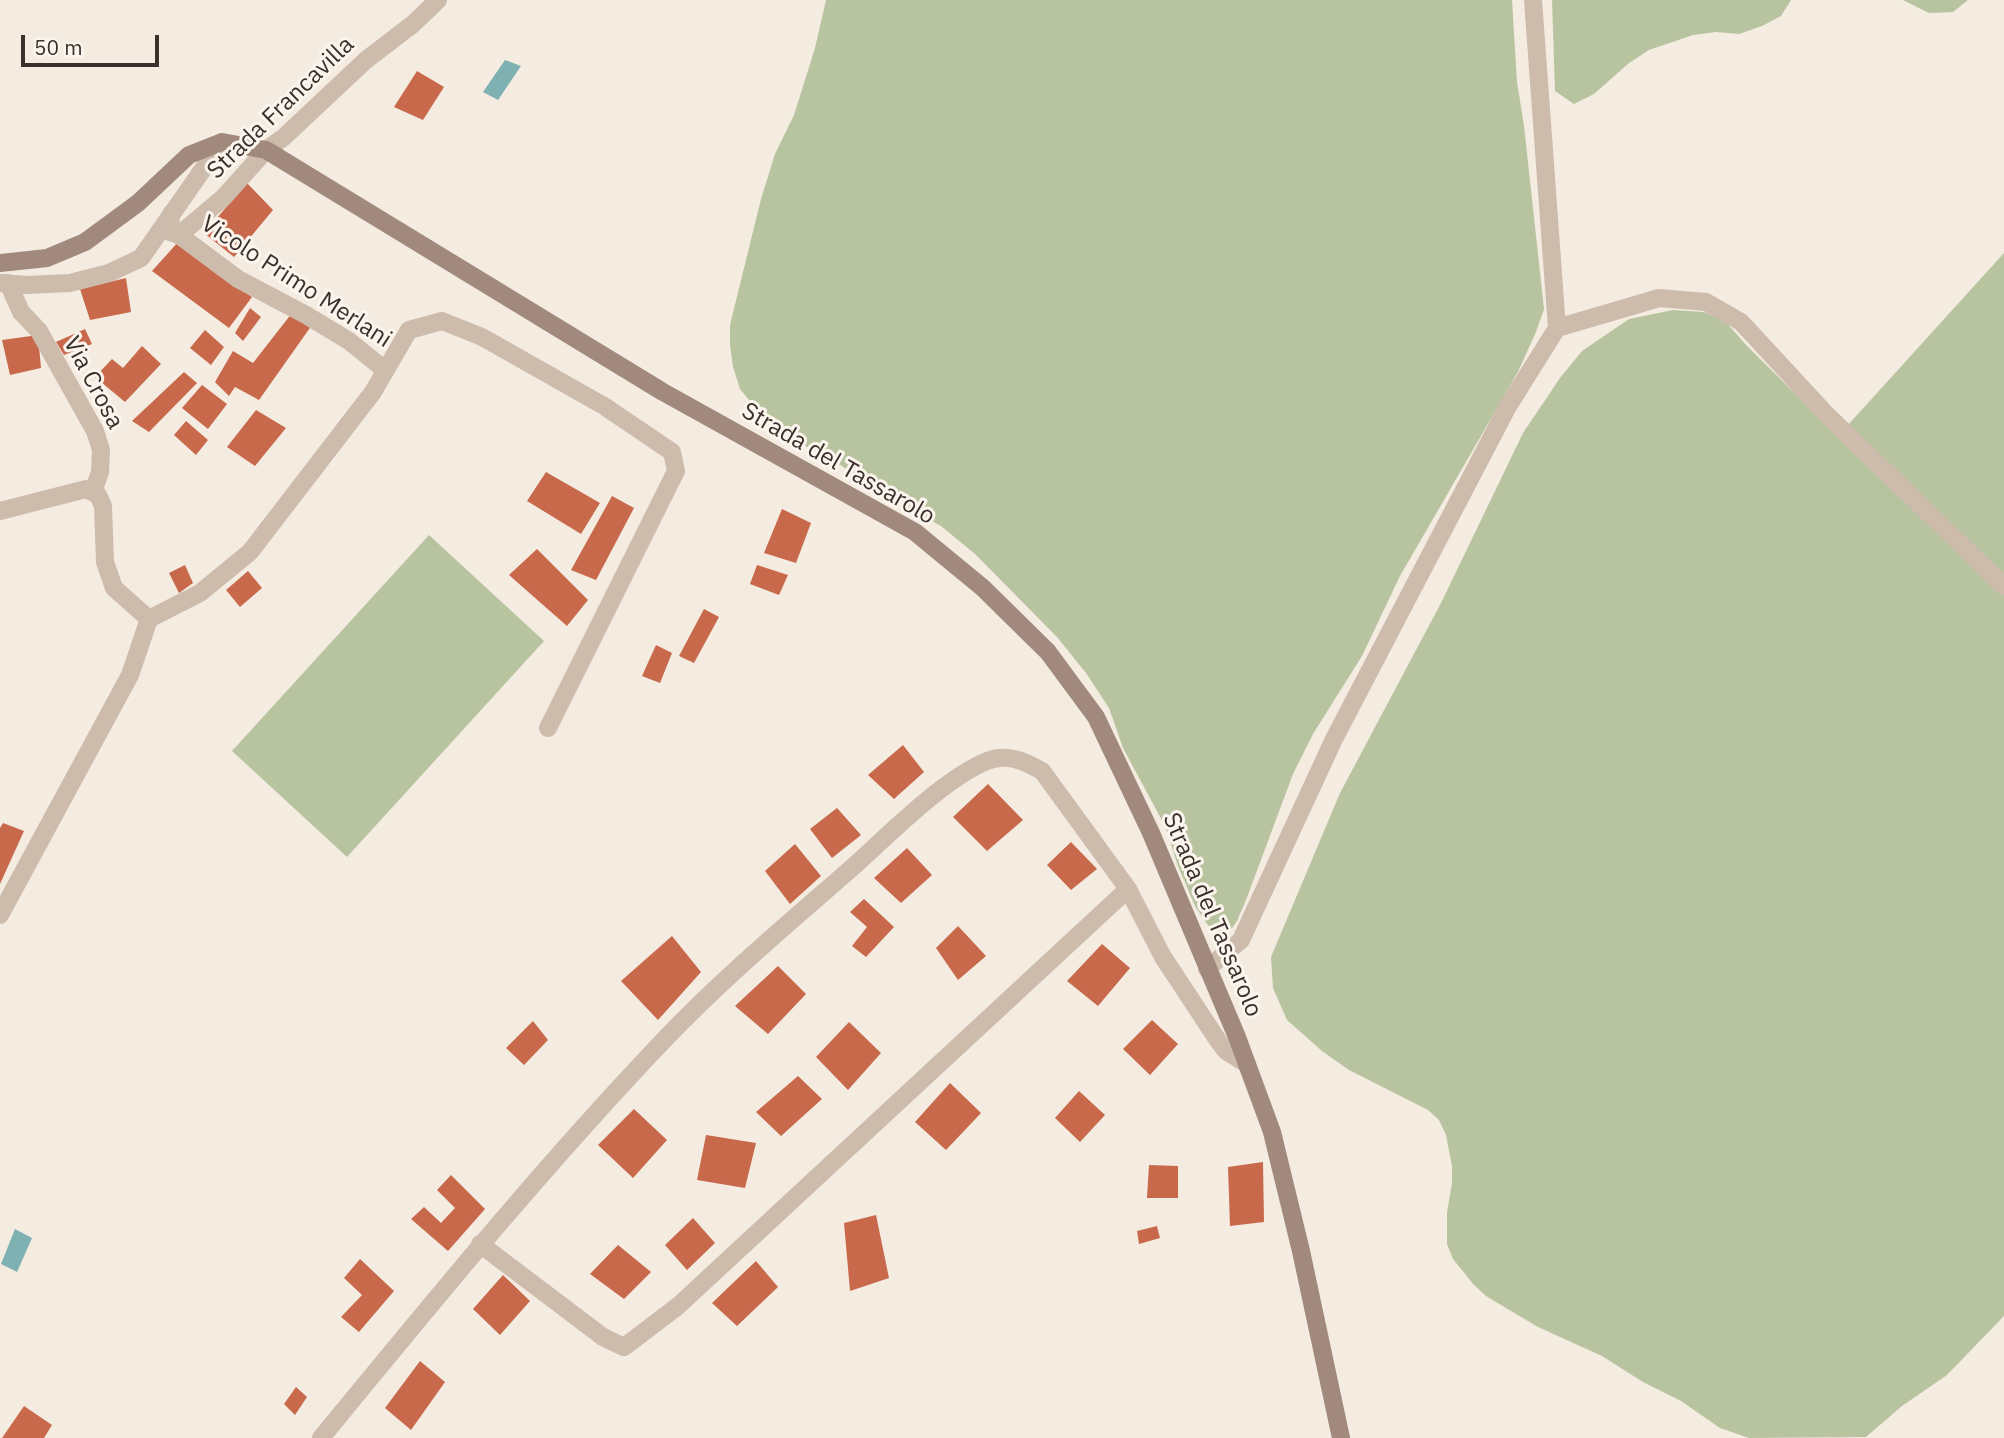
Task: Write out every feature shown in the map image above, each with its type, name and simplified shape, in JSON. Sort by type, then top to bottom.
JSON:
[{"type":"main road","name":"Strada del Tassarolo","points":[[222,142],[266,150],[663,392],[915,532],[983,588],[1048,652],[1096,717],[1151,833],[1247,1064],[1275,1146],[1301,1251],[1341,1438]]},
{"type":"main road","points":[[0,262],[47,258],[85,242],[138,202],[190,155],[222,142]]},
{"type":"street","name":"Strada Francavilla","points":[[179,234],[223,198],[266,150],[284,137],[366,60],[413,24],[438,0]]},
{"type":"street","points":[[1207,969],[1241,940],[1334,739],[1507,408],[1558,328],[1533,0]]},
{"type":"street","points":[[4,283],[69,283],[109,273],[141,258],[222,142]]},
{"type":"street","points":[[171,214],[170,232],[179,234]]},
{"type":"street","name":"Vicolo Primo Merlani","points":[[179,234],[238,279],[349,341],[386,370]]},
{"type":"street","name":"Via Crosa","points":[[4,283],[21,312],[39,331],[94,430],[101,450],[100,472],[93,492]]},
{"type":"street","points":[[1558,328],[1659,298],[1706,302],[1730,315],[1741,322],[1827,415],[2004,586]]},
{"type":"street","points":[[0,915],[130,675],[149,619],[200,593],[250,552],[373,392],[409,330],[442,321],[482,337],[604,406],[672,452],[676,471],[548,728]]},
{"type":"street","points":[[0,511],[86,489],[93,492],[103,506],[105,562],[114,587],[149,619]]},
{"type":"street","points":[[321,1438],[481,1244],[664,1039],[760,948],[946,786],[987,761],[1007,757],[1042,771],[1128,889],[1163,957],[1219,1042],[1226,1051],[1247,1064]]},
{"type":"street","points":[[481,1244],[603,1337],[624,1347],[678,1306],[1128,889]]},
{"type":"green space","points":[[826,0],[1512,0],[1517,82],[1544,309],[1518,372],[1400,576],[1362,656],[1313,734],[1293,774],[1237,921],[1224,940],[1207,924],[1195,906],[1165,826],[1123,748],[1109,708],[1086,673],[1057,637],[975,554],[941,526],[881,493],[826,455],[805,446],[754,406],[740,389],[733,367],[730,325],[761,199],[775,154],[794,115],[815,48]]},
{"type":"green space","points":[[1552,0],[1791,0],[1781,16],[1762,26],[1739,34],[1716,32],[1693,35],[1649,50],[1629,63],[1594,94],[1574,104],[1555,91]]},
{"type":"green space","points":[[1903,0],[1968,0],[1953,12],[1929,13]]},
{"type":"green space","points":[[2004,253],[2004,1316],[1947,1375],[1902,1406],[1866,1437],[1749,1438],[1720,1428],[1681,1401],[1643,1382],[1602,1356],[1538,1327],[1486,1296],[1474,1285],[1453,1259],[1447,1244],[1452,1166],[1446,1135],[1439,1120],[1428,1110],[1349,1070],[1322,1051],[1287,1020],[1273,988],[1271,957],[1340,793],[1441,603],[1523,433],[1582,351],[1629,319],[1673,310],[1704,312],[1725,321],[1838,436]]},
{"type":"green space","points":[[429,535],[544,641],[347,857],[232,751]]},
{"type":"water","points":[[505,60],[521,66],[498,100],[483,92]]},
{"type":"water","points":[[15,1229],[32,1238],[17,1272],[1,1264]]},
{"type":"building","points":[[417,71],[444,87],[423,120],[394,107]]},
{"type":"building","points":[[247,183],[273,210],[234,257],[204,233]]},
{"type":"building","points":[[179,241],[252,297],[229,328],[152,271]]},
{"type":"building","points":[[126,278],[131,312],[90,320],[80,289]]},
{"type":"building","points":[[250,308],[261,317],[243,341],[235,333]]},
{"type":"building","points":[[292,313],[312,325],[259,400],[235,387],[229,396],[215,382],[233,351],[253,363]]},
{"type":"building","points":[[85,329],[92,344],[64,355],[56,342]]},
{"type":"building","points":[[205,330],[224,347],[211,365],[190,348]]},
{"type":"building","points":[[38,335],[41,368],[10,375],[2,340]]},
{"type":"building","points":[[142,346],[161,364],[125,402],[95,377],[112,359],[123,368]]},
{"type":"building","points":[[184,372],[197,383],[149,432],[132,421]]},
{"type":"building","points":[[202,385],[227,404],[208,429],[182,408]]},
{"type":"building","points":[[256,410],[286,428],[255,466],[227,447]]},
{"type":"building","points":[[186,421],[208,440],[196,455],[174,435]]},
{"type":"building","points":[[546,472],[600,503],[581,534],[527,501]]},
{"type":"building","points":[[612,496],[634,508],[596,580],[571,570]]},
{"type":"building","points":[[782,509],[811,523],[796,563],[764,553]]},
{"type":"building","points":[[537,549],[588,600],[567,626],[509,575]]},
{"type":"building","points":[[185,565],[193,583],[179,593],[169,573]]},
{"type":"building","points":[[757,565],[788,575],[779,595],[750,584]]},
{"type":"building","points":[[248,571],[262,588],[240,607],[226,590]]},
{"type":"building","points":[[704,609],[719,617],[694,663],[679,656]]},
{"type":"building","points":[[656,645],[672,653],[660,683],[642,676]]},
{"type":"building","points":[[903,745],[924,772],[894,799],[868,775]]},
{"type":"building","points":[[988,784],[1023,820],[987,851],[953,817]]},
{"type":"building","points":[[837,808],[861,835],[832,858],[810,829]]},
{"type":"building","points":[[3,823],[24,831],[0,884],[0,828]]},
{"type":"building","points":[[1071,842],[1097,869],[1071,890],[1047,865]]},
{"type":"building","points":[[795,844],[821,876],[790,904],[765,871]]},
{"type":"building","points":[[907,848],[932,875],[901,903],[874,878]]},
{"type":"building","points":[[864,899],[894,927],[866,957],[852,946],[867,927],[850,912]]},
{"type":"building","points":[[958,926],[986,956],[958,980],[936,948]]},
{"type":"building","points":[[672,936],[701,972],[658,1020],[621,981]]},
{"type":"building","points":[[1102,944],[1130,968],[1098,1006],[1067,981]]},
{"type":"building","points":[[778,966],[806,994],[768,1034],[735,1006]]},
{"type":"building","points":[[1152,1020],[1178,1044],[1150,1075],[1123,1049]]},
{"type":"building","points":[[533,1021],[548,1040],[524,1065],[506,1048]]},
{"type":"building","points":[[849,1022],[881,1053],[848,1090],[816,1057]]},
{"type":"building","points":[[798,1076],[822,1099],[781,1136],[756,1112]]},
{"type":"building","points":[[950,1083],[981,1113],[946,1150],[915,1122]]},
{"type":"building","points":[[1079,1091],[1105,1115],[1080,1142],[1055,1118]]},
{"type":"building","points":[[634,1109],[667,1140],[633,1178],[598,1145]]},
{"type":"building","points":[[706,1135],[756,1143],[745,1188],[697,1180]]},
{"type":"building","points":[[1263,1162],[1264,1222],[1230,1226],[1228,1167]]},
{"type":"building","points":[[1149,1165],[1178,1166],[1178,1198],[1147,1198]]},
{"type":"building","points":[[451,1175],[485,1209],[448,1251],[411,1219],[424,1207],[441,1223],[455,1208],[437,1190]]},
{"type":"building","points":[[876,1215],[889,1278],[850,1291],[844,1223]]},
{"type":"building","points":[[693,1218],[715,1243],[687,1270],[665,1245]]},
{"type":"building","points":[[1157,1226],[1160,1238],[1139,1244],[1137,1231]]},
{"type":"building","points":[[618,1245],[651,1272],[624,1299],[590,1274]]},
{"type":"building","points":[[360,1259],[394,1291],[359,1332],[341,1317],[362,1295],[344,1278]]},
{"type":"building","points":[[756,1261],[778,1287],[737,1326],[712,1303]]},
{"type":"building","points":[[503,1275],[530,1301],[500,1335],[473,1309]]},
{"type":"building","points":[[420,1361],[445,1382],[411,1430],[385,1408]]},
{"type":"building","points":[[296,1387],[307,1397],[295,1415],[284,1404]]},
{"type":"building","points":[[24,1406],[52,1425],[44,1438],[2,1438]]}]
